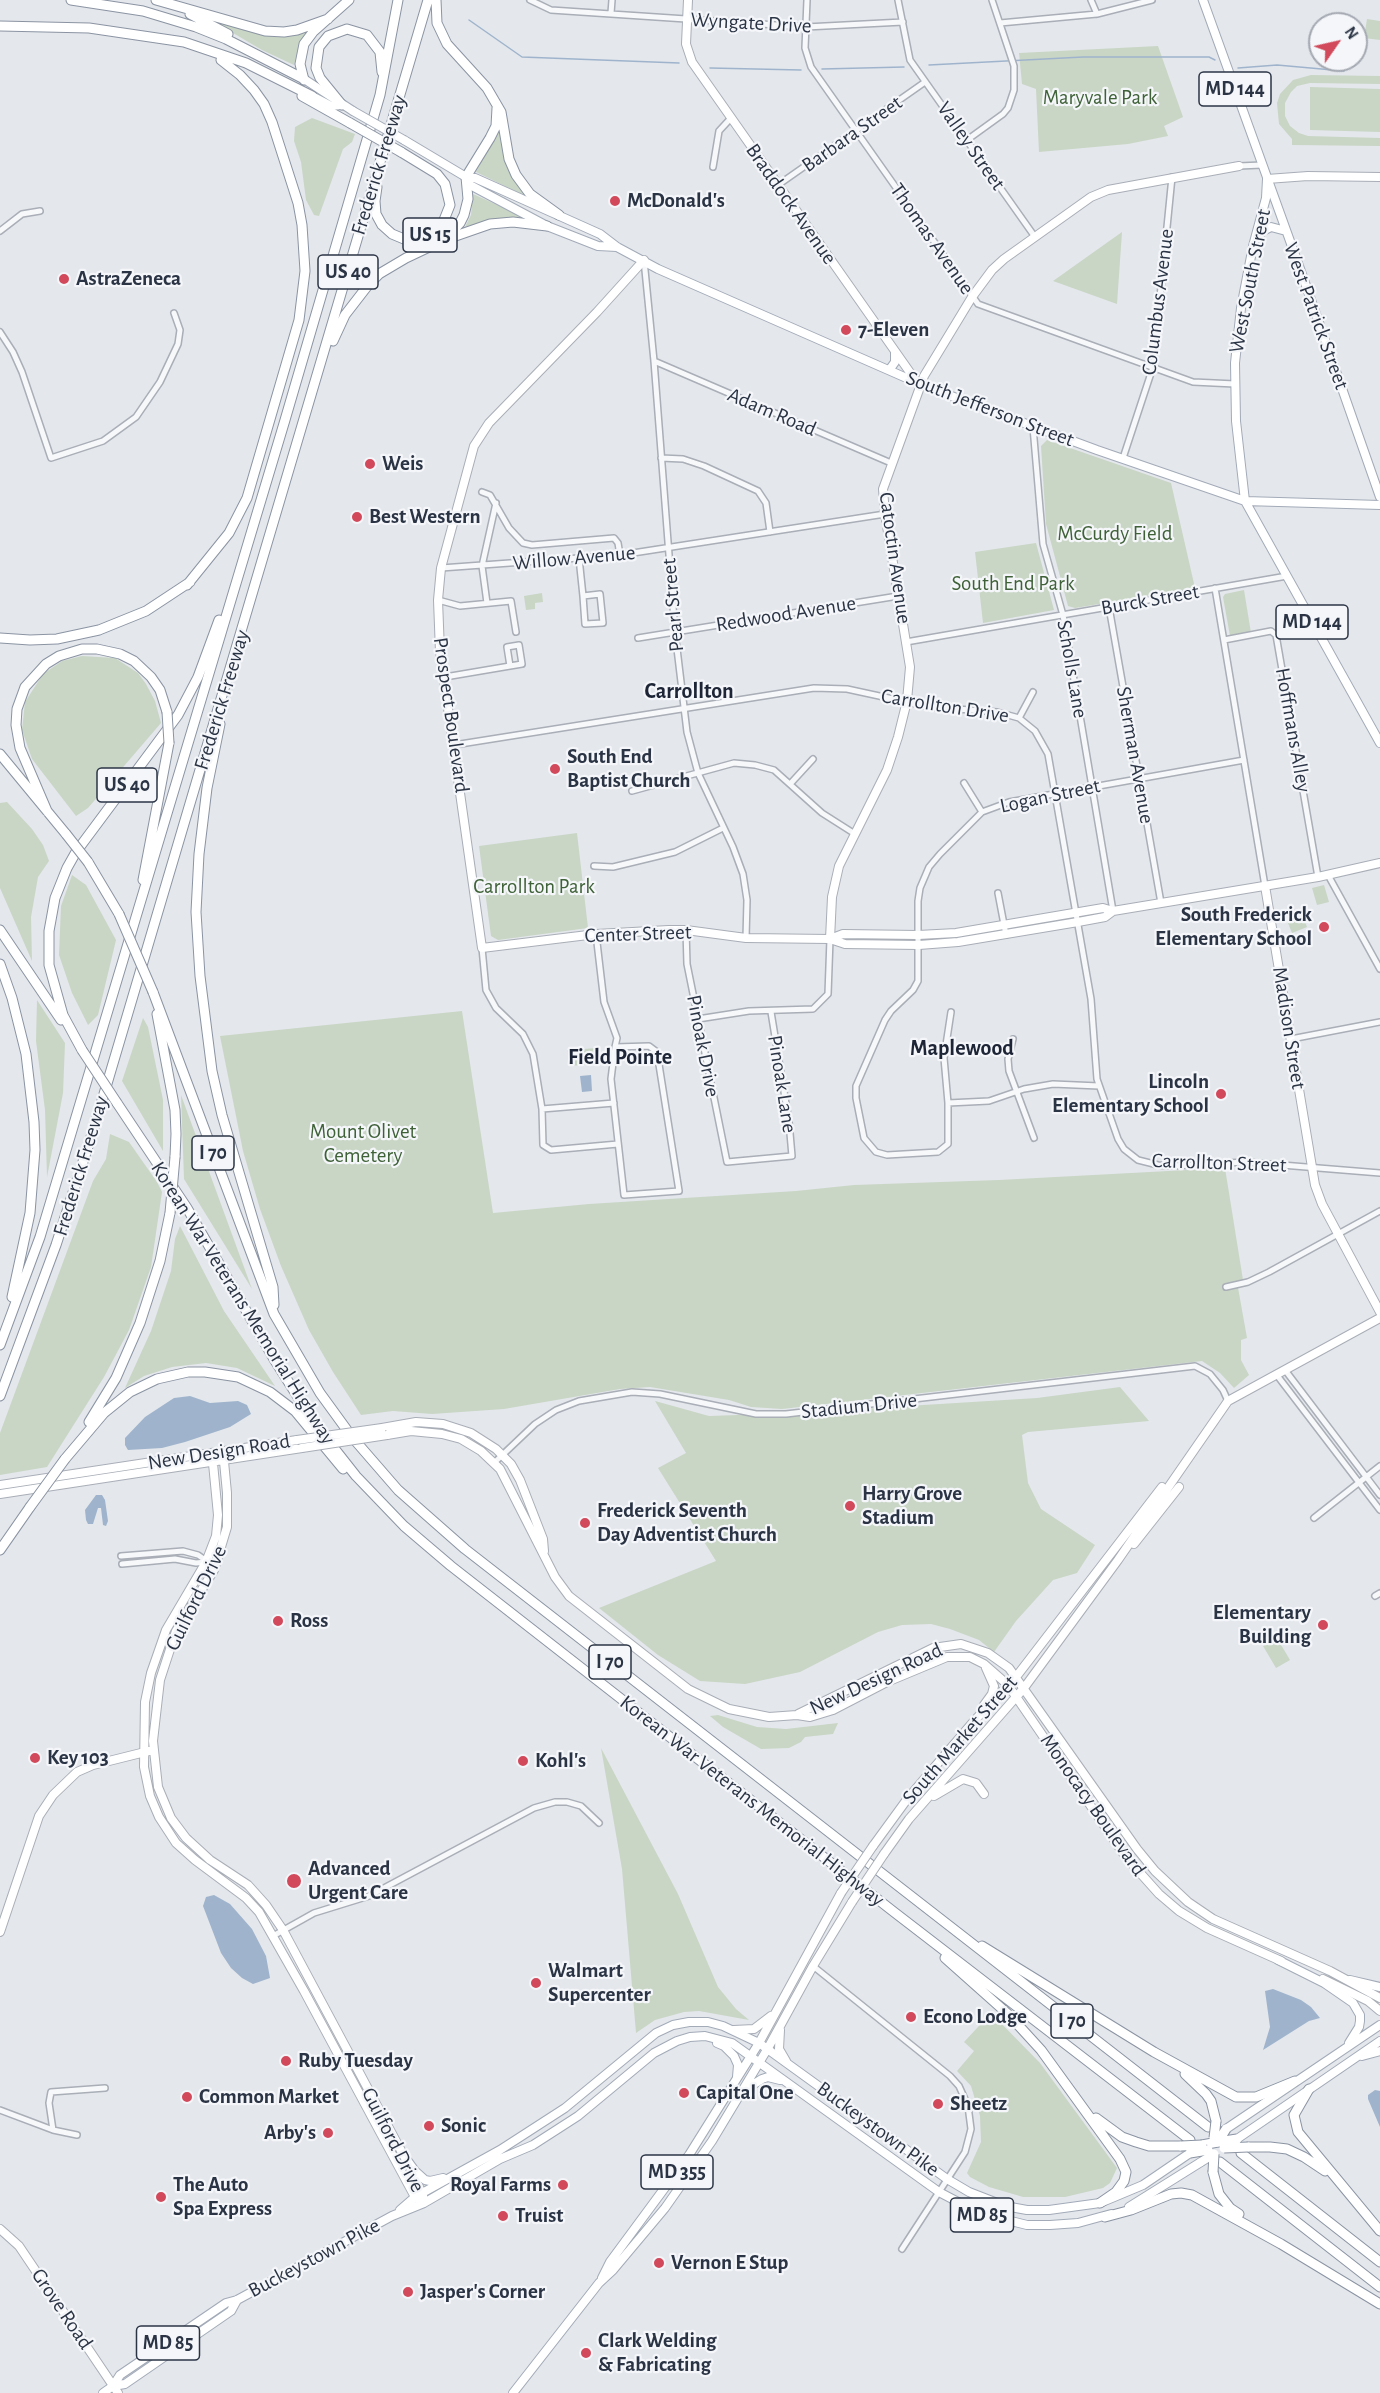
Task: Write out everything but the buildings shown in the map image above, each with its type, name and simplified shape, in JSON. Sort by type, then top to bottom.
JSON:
[{"type":"highway","points":[[70,0],[143,11],[196,27],[226,39],[304,79]]},
{"type":"highway","points":[[312,96],[300,64],[304,44],[313,32],[350,0]]},
{"type":"highway","name":"Frederick Freeway","points":[[0,1343],[40,1237],[125,960],[380,95],[398,0]]},
{"type":"highway","name":"Frederick Freeway","points":[[0,1396],[56,1245],[93,1131],[428,0]]},
{"type":"highway","points":[[436,0],[437,22],[447,44],[488,88],[497,104],[503,118],[509,159],[516,175],[530,194],[559,215]]},
{"type":"highway","points":[[161,1],[214,26],[265,58]]},
{"type":"highway","points":[[161,1],[265,31],[297,30],[328,19]]},
{"type":"highway","name":"US 15","points":[[0,26],[89,28],[173,41],[284,87],[437,174],[447,188],[450,200],[448,213],[442,225],[433,234],[421,239],[408,240],[392,234],[382,225],[376,214],[375,201],[378,167]]},
{"type":"highway","points":[[342,105],[320,78],[315,61],[322,41],[340,30],[361,31],[377,45],[382,68],[380,95]]},
{"type":"highway","points":[[173,41],[184,42],[230,57],[281,79],[312,96]]},
{"type":"highway","points":[[187,585],[229,533],[247,498],[299,320],[305,271],[303,233],[298,204],[268,112],[247,82],[221,60]]},
{"type":"highway","points":[[444,240],[456,228],[464,214],[468,198],[466,177],[496,126],[497,104]]},
{"type":"highway","points":[[318,377],[345,315],[369,284],[387,268],[444,240],[477,228],[513,222],[547,226]]},
{"type":"highway","points":[[0,638],[57,639],[99,630],[146,611],[187,585],[232,536],[243,519],[261,477],[272,463]]},
{"type":"highway","name":"US 40","points":[[82,1050],[63,1015],[49,965],[49,931],[55,898],[76,852],[170,728],[188,698],[206,657],[254,522]]},
{"type":"highway","points":[[47,811],[20,748],[16,725],[19,702],[26,687],[46,664],[59,656],[82,649],[105,650],[120,654],[140,666],[151,677],[163,697],[167,712],[169,743],[138,906],[125,960]]},
{"type":"highway","name":"US 40","points":[[231,670],[202,823],[197,882],[197,942],[212,1071],[233,1158],[273,1287],[274,1314]]},
{"type":"highway","name":"I 70","points":[[0,754],[88,862],[119,914],[153,992]]},
{"type":"highway","name":"Korean War Veterans Memorial Highway","points":[[0,930],[187,1208],[315,1424],[356,1476],[397,1519],[429,1548],[1190,2140]]},
{"type":"highway","points":[[0,964],[27,1054],[35,1150],[34,1182],[26,1243],[0,1343]]},
{"type":"highway","points":[[0,1550],[65,1459],[106,1396],[133,1342],[154,1284],[170,1213],[176,1134],[174,1102],[153,992]]},
{"type":"highway","name":"Korean War Veterans Memorial Highway","points":[[153,992],[274,1314],[320,1393],[373,1462],[419,1510],[465,1549],[935,1916],[1212,2124]]},
{"type":"highway","points":[[65,1459],[104,1413],[142,1385],[188,1372],[238,1377],[270,1392],[295,1411],[352,1479],[388,1514],[429,1548]]},
{"type":"highway","points":[[894,1912],[1009,2015],[1041,2050],[1082,2104],[1120,2158],[1126,2172],[1125,2181],[1120,2187],[1100,2203]]},
{"type":"highway","points":[[935,1916],[1154,2052],[1236,2097],[1246,2099],[1256,2097],[1295,2081]]},
{"type":"highway","points":[[1154,2052],[1200,2086],[1211,2101],[1213,2172],[1216,2187],[1224,2201],[1281,2244]]},
{"type":"highway","points":[[1309,2089],[1294,2115],[1298,2132],[1380,2231]]},
{"type":"highway","points":[[1082,2104],[1108,2128],[1122,2137],[1149,2146],[1244,2150],[1270,2147],[1287,2149],[1304,2157],[1336,2180]]},
{"type":"highway","points":[[1201,2162],[1214,2148],[1226,2129]]},
{"type":"highway","points":[[1190,2153],[1214,2148],[1238,2139]]},
{"type":"highway","points":[[1214,2148],[1380,2287]]},
{"type":"highway","points":[[1244,2150],[1380,2262]]},
{"type":"highway","points":[[1105,2217],[1131,2210],[1161,2197],[1181,2193],[1200,2198],[1380,2304]]},
{"type":"main road","name":"Braddock Avenue","points":[[688,0],[686,44],[689,55],[895,353],[919,382]]},
{"type":"main road","name":"West Patrick Street","points":[[1203,0],[1380,497]]},
{"type":"main road","points":[[304,79],[342,105]]},
{"type":"main road","name":"South Jefferson Street","points":[[312,96],[331,106],[342,105],[466,177],[475,178],[600,234],[617,247],[667,273],[919,382],[1033,427],[1245,501],[1380,505]]},
{"type":"main road","name":"Catoctin Avenue","points":[[830,939],[835,880],[844,853],[887,770],[907,701],[911,676],[882,489],[919,382],[972,297],[998,264],[1096,194],[1172,177],[1239,166]]},
{"type":"main road","points":[[1267,179],[1308,176],[1380,177]]},
{"type":"main road","name":"South Jefferson Street","points":[[466,177],[470,185],[547,226],[598,246],[617,247]]},
{"type":"main road","name":"West South Street","points":[[1267,179],[1266,198],[1254,242],[1241,308],[1234,384],[1245,501],[1380,743]]},
{"type":"main road","points":[[1254,242],[1268,228],[1278,227],[1286,231]]},
{"type":"main road","name":"Prospect Boulevard","points":[[483,948],[440,652],[438,600],[441,568],[474,446],[489,423],[644,260]]},
{"type":"main road","points":[[890,369],[895,362],[895,353]]},
{"type":"main road","name":"Center Street","points":[[830,939],[843,934],[956,933],[1103,908],[1113,911],[1265,886],[1380,863]]},
{"type":"main road","name":"Madison Street","points":[[1265,886],[1311,1166],[1319,1198],[1380,1312]]},
{"type":"main road","name":"Center Street","points":[[483,948],[596,934],[686,930],[746,938],[830,939],[845,944],[919,945],[1006,935],[1105,917],[1113,911]]},
{"type":"main road","name":"South Market Street","points":[[768,2048],[813,1966],[884,1854],[909,1819],[1024,1688],[1118,1560],[1228,1401],[1380,1318]]},
{"type":"main road","name":"New Design Road","points":[[0,1485],[416,1422],[455,1426],[471,1433],[503,1454],[529,1499],[543,1539],[544,1552]]},
{"type":"main road","name":"New Design Road","points":[[0,1494],[411,1431],[442,1434],[472,1444],[495,1462],[512,1490],[555,1577],[575,1602],[688,1689],[718,1705],[742,1713],[769,1717],[797,1715],[810,1717],[833,1710],[887,1682],[947,1657],[970,1657],[984,1664],[1008,1685]]},
{"type":"main road","name":"Guilford Drive","points":[[223,1451],[227,1527],[215,1567],[180,1623],[164,1666],[156,1702],[153,1750],[158,1787],[166,1808],[179,1830],[195,1848],[253,1889],[283,1930],[423,2193],[424,2203]]},
{"type":"main road","name":"Guilford Drive","points":[[212,1453],[218,1524],[206,1562],[177,1610],[158,1650],[145,1702],[144,1767],[150,1796],[170,1836],[195,1860],[246,1898],[259,1912],[415,2197],[424,2203]]},
{"type":"main road","name":"South Market Street","points":[[759,2043],[841,1893],[873,1845],[908,1798],[974,1721],[1016,1677],[1140,1514],[1188,1456]]},
{"type":"main road","points":[[1118,1560],[1138,1540],[1179,1487]]},
{"type":"main road","name":"New Design Road","points":[[797,1715],[921,1653],[947,1644],[974,1647],[988,1653],[1009,1668],[1016,1677]]},
{"type":"main road","points":[[974,1721],[992,1694],[994,1686],[984,1664]]},
{"type":"main road","name":"Monocacy Boulevard","points":[[1016,1677],[1115,1820],[1155,1871],[1188,1902],[1239,1931],[1350,1980],[1380,1998]]},
{"type":"main road","name":"Monocacy Boulevard","points":[[1008,1685],[1125,1856],[1166,1900],[1207,1928],[1347,1990],[1380,2011]]},
{"type":"main road","points":[[0,1932],[39,1816],[52,1795],[77,1772],[93,1765],[153,1750]]},
{"type":"main road","points":[[909,1819],[937,1793],[963,1779],[976,1783],[984,1794]]},
{"type":"main road","points":[[1091,1806],[1100,1808],[1115,1820]]},
{"type":"main road","points":[[1278,1960],[1330,1987],[1357,2008],[1360,2021],[1356,2034],[1346,2048]]},
{"type":"main road","points":[[1350,1980],[1380,1987]]},
{"type":"main road","points":[[734,2030],[745,2031],[760,2027],[778,2008]]},
{"type":"main road","name":"Buckeystown Pike","points":[[392,2216],[415,2197],[501,2150],[565,2108],[656,2033],[673,2025],[689,2022],[708,2022],[734,2030],[768,2048],[947,2180],[987,2200],[1027,2210],[1049,2210],[1100,2203],[1143,2185],[1190,2153]]},
{"type":"main road","points":[[780,2024],[779,2049],[787,2062]]},
{"type":"main road","points":[[1226,2129],[1380,2025]]},
{"type":"main road","name":"Buckeystown Pike","points":[[103,2393],[116,2390],[231,2311],[237,2300],[392,2216],[424,2203],[500,2159],[533,2145],[578,2116],[654,2053],[690,2037],[705,2036],[732,2043],[939,2192],[979,2213],[1027,2225],[1078,2223],[1105,2217],[1145,2199],[1201,2162]]},
{"type":"main road","points":[[690,2037],[706,2039],[724,2046],[738,2065],[736,2082]]},
{"type":"main road","points":[[1238,2139],[1380,2041]]},
{"type":"main road","name":"MD 355","points":[[599,2283],[609,2262],[689,2155],[759,2043]]},
{"type":"main road","name":"MD 355","points":[[513,2393],[599,2283],[613,2270],[664,2208],[712,2141],[768,2048]]},
{"type":"main road","points":[[1356,2057],[1380,2052]]},
{"type":"main road","points":[[739,2096],[762,2079],[773,2078],[788,2083]]},
{"type":"main road","points":[[402,2153],[424,2180],[436,2180],[463,2170]]},
{"type":"main road","name":"Grove Road","points":[[0,2229],[20,2246],[116,2390]]},
{"type":"street","name":"Wyngate Drive","points":[[530,0],[550,10],[686,20],[806,27],[903,22]]},
{"type":"street","points":[[611,13],[612,0]]},
{"type":"street","name":"Thomas Avenue","points":[[807,0],[806,48],[811,66],[978,304],[1205,384],[1234,384]]},
{"type":"street","points":[[898,0],[903,22]]},
{"type":"street","points":[[967,140],[1003,114],[1012,98],[1014,66],[992,0]]},
{"type":"street","points":[[1091,0],[1097,14]]},
{"type":"street","points":[[1000,23],[1097,14],[1151,0]]},
{"type":"street","name":"Valley Street","points":[[903,22],[908,55],[1035,237]]},
{"type":"street","name":"Barbara Street","points":[[778,185],[925,82]]},
{"type":"street","points":[[713,167],[719,131],[731,118]]},
{"type":"street","name":"Catoctin Avenue","points":[[1239,166],[1262,165]]},
{"type":"street","name":"Columbus Avenue","points":[[1123,458],[1153,367],[1172,177]]},
{"type":"street","points":[[0,231],[22,214],[40,211]]},
{"type":"street","name":"Pearl Street","points":[[644,260],[683,708],[698,773],[743,874],[747,900],[746,938]]},
{"type":"street","points":[[0,332],[22,372],[51,458],[103,441],[136,417],[160,382],[178,344],[180,330],[174,313]]},
{"type":"street","name":"Adam Road","points":[[654,361],[891,463]]},
{"type":"street","name":"Scholls Lane","points":[[1033,427],[1042,544],[1063,615],[1113,911]]},
{"type":"street","points":[[661,458],[683,459],[704,466],[758,491],[766,503],[770,532]]},
{"type":"street","points":[[482,492],[490,495],[509,528],[524,543],[532,545],[614,538],[618,543],[620,555]]},
{"type":"street","points":[[487,603],[482,566],[496,503]]},
{"type":"street","name":"Willow Avenue","points":[[441,568],[620,555],[885,514]]},
{"type":"street","points":[[579,558],[585,624],[603,622],[600,594],[583,596]]},
{"type":"street","name":"Burck Street","points":[[906,642],[1287,576]]},
{"type":"street","name":"Madison Street","points":[[1215,588],[1265,886]]},
{"type":"street","name":"Redwood Avenue","points":[[638,638],[898,596]]},
{"type":"street","points":[[438,600],[460,606],[511,601],[516,632]]},
{"type":"street","name":"Sherman Avenue","points":[[1109,607],[1161,903]]},
{"type":"street","name":"Hoffmans Alley","points":[[1224,640],[1271,631],[1276,635],[1318,877]]},
{"type":"street","points":[[445,677],[510,666]]},
{"type":"street","name":"Carrollton Drive","points":[[454,745],[814,688],[846,689],[930,707],[997,712],[1019,718],[1032,727],[1044,744],[1055,793],[1094,1015],[1095,1065],[1099,1086],[1118,1138],[1128,1153]]},
{"type":"street","points":[[1019,718],[1033,692]]},
{"type":"street","points":[[790,783],[813,759]]},
{"type":"street","name":"Logan Street","points":[[951,1012],[947,1026],[944,1058],[948,1103],[948,1142],[942,1150],[884,1155],[871,1148],[864,1138],[856,1098],[857,1081],[885,1020],[916,985],[920,971],[918,901],[922,880],[929,867],[982,812],[1020,799],[1244,760]]},
{"type":"street","points":[[632,791],[734,763],[755,765],[774,770],[822,813],[855,834]]},
{"type":"street","points":[[964,783],[982,812]]},
{"type":"street","points":[[594,866],[613,867],[675,852],[723,828]]},
{"type":"street","points":[[1328,875],[1380,969]]},
{"type":"street","points":[[998,893],[1006,935]]},
{"type":"street","name":"Pinoak Drive","points":[[686,930],[687,964],[727,1162]]},
{"type":"street","points":[[596,934],[604,1002],[617,1038],[615,1047],[611,1079],[624,1195],[679,1191],[657,1052],[654,1047],[649,1046],[615,1047]]},
{"type":"street","points":[[698,1019],[749,1011],[813,1009],[828,994],[830,939]]},
{"type":"street","name":"Prospect Boulevard","points":[[483,948],[486,990],[496,1008],[523,1034],[528,1042],[542,1109],[543,1145],[547,1149],[618,1144]]},
{"type":"street","name":"Pinoak Lane","points":[[727,1162],[792,1156],[789,1122],[771,1012]]},
{"type":"street","points":[[1291,1039],[1380,1022]]},
{"type":"street","points":[[1013,1039],[1008,1059],[1009,1071],[1034,1138]]},
{"type":"street","points":[[948,1103],[980,1102],[1053,1084],[1099,1086]]},
{"type":"street","points":[[542,1109],[614,1103]]},
{"type":"street","name":"Carrollton Street","points":[[1128,1153],[1150,1164],[1173,1166],[1245,1162],[1380,1173]]},
{"type":"street","points":[[1226,1287],[1248,1282],[1269,1272],[1380,1211]]},
{"type":"street","name":"Stadium Drive","points":[[495,1462],[535,1424],[556,1410],[579,1401],[632,1392],[660,1394],[738,1412],[777,1415],[1195,1366],[1210,1374],[1223,1390],[1228,1401]]},
{"type":"street","points":[[1285,1370],[1380,1495]]},
{"type":"street","points":[[1276,1374],[1380,1510]]},
{"type":"street","points":[[1314,1518],[1380,1466]]},
{"type":"street","points":[[121,1556],[183,1551],[198,1555],[215,1567]]},
{"type":"street","points":[[122,1564],[175,1559],[196,1563],[206,1562]]},
{"type":"street","points":[[273,1936],[314,1913],[369,1896],[534,1808],[555,1802],[567,1802],[581,1806],[599,1823]]},
{"type":"street","points":[[813,1966],[950,2076],[959,2086],[971,2117],[969,2141],[965,2152],[902,2249]]},
{"type":"street","points":[[53,2130],[51,2092],[105,2088]]},
{"type":"street","points":[[0,2110],[53,2130],[77,2135]]},
{"type":"green space","points":[[199,13],[228,24],[308,31],[299,46],[294,65],[262,50]]},
{"type":"green space","points":[[1368,19],[1380,21],[1380,40],[1368,38]]},
{"type":"green space","name":"Maryvale Park","points":[[1158,46],[1183,117],[1164,126],[1168,136],[1128,144],[1039,152],[1036,89],[1022,84],[1019,53]]},
{"type":"green space","points":[[1311,75],[1380,76],[1380,84],[1310,83],[1297,86],[1285,103],[1285,116],[1290,126],[1308,136],[1380,138],[1380,146],[1292,145],[1292,139],[1279,124],[1277,103],[1280,94],[1293,80]]},
{"type":"green space","points":[[1310,87],[1380,89],[1380,132],[1310,130]]},
{"type":"green space","points":[[312,118],[355,134],[352,142],[343,149],[319,216],[314,215],[306,200],[301,162],[294,141],[295,127]]},
{"type":"green space","points":[[499,127],[503,140],[529,198],[476,172]]},
{"type":"green space","points":[[473,194],[527,219],[464,229],[471,215]]},
{"type":"green space","points":[[1122,232],[1117,304],[1053,281]]},
{"type":"green space","name":"McCurdy Field","points":[[1047,440],[1171,483],[1195,588],[1075,608],[1068,606],[1046,524],[1041,446]]},
{"type":"green space","name":"South End Park","points":[[1036,543],[1054,610],[983,623],[975,552]]},
{"type":"green space","points":[[1244,590],[1251,633],[1230,636],[1223,597],[1225,594]]},
{"type":"green space","points":[[542,593],[543,602],[535,603],[535,609],[526,610],[524,596]]},
{"type":"green space","points":[[82,656],[115,658],[138,673],[155,701],[161,723],[88,808],[76,816],[32,759],[22,730],[25,702],[43,674],[62,661]]},
{"type":"green space","points":[[7,802],[32,829],[43,845],[49,861],[38,877],[31,917],[32,961],[0,888],[0,803]]},
{"type":"green space","name":"Carrollton Park","points":[[577,833],[588,928],[498,940],[491,936],[479,846]]},
{"type":"green space","points":[[72,875],[86,885],[116,940],[98,1015],[88,1025],[72,993],[59,955],[61,906]]},
{"type":"green space","points":[[1324,885],[1329,902],[1317,905],[1312,888]]},
{"type":"green space","points":[[1303,916],[1307,927],[1292,933],[1288,923]]},
{"type":"green space","points":[[37,1000],[65,1043],[63,1093],[47,1177],[45,1110],[36,1041]]},
{"type":"green space","name":"Mount Olivet Cemetery","points":[[462,1011],[493,1213],[854,1185],[1225,1168],[1243,1280],[1237,1282],[1247,1338],[1241,1340],[1241,1360],[1249,1375],[1234,1388],[1220,1373],[1202,1361],[782,1409],[751,1407],[729,1400],[650,1387],[620,1389],[504,1409],[432,1414],[393,1411],[361,1415],[309,1330],[281,1266],[260,1209],[243,1151],[220,1036]]},
{"type":"green space","points":[[143,1018],[148,1027],[163,1100],[163,1151],[122,1081]]},
{"type":"green space","points":[[598,1048],[600,1064],[568,1066],[567,1050]]},
{"type":"green space","points":[[181,1095],[252,1289],[184,1179]]},
{"type":"green space","points":[[110,1134],[129,1142],[162,1192],[151,1267],[129,1330],[104,1377],[47,1467],[0,1475],[0,1433],[93,1181],[106,1159]]},
{"type":"green space","points":[[180,1226],[224,1311],[275,1386],[237,1368],[206,1363],[172,1367],[144,1376],[125,1388],[151,1331],[171,1271],[175,1239]]},
{"type":"green space","points":[[1120,1387],[1149,1421],[1028,1432],[1022,1435],[1028,1483],[1041,1509],[1095,1545],[1077,1573],[1053,1580],[1016,1621],[994,1652],[979,1640],[950,1629],[931,1624],[902,1625],[878,1632],[800,1672],[745,1684],[700,1681],[658,1655],[599,1608],[716,1561],[658,1468],[686,1453],[655,1401],[709,1416],[1037,1398]]},
{"type":"green space","points":[[1277,1638],[1290,1660],[1276,1668],[1263,1646]]},
{"type":"green space","points":[[718,1715],[757,1727],[786,1729],[838,1723],[833,1734],[805,1737],[801,1742],[789,1748],[761,1749],[723,1727],[710,1716]]},
{"type":"green space","points":[[601,1748],[678,1894],[718,1987],[736,2009],[749,2020],[699,2011],[684,2012],[655,2020],[636,2033],[622,1869]]},
{"type":"green space","points":[[991,2013],[1040,2063],[1117,2168],[1110,2183],[1103,2188],[1065,2197],[1023,2197],[989,2187],[967,2173],[981,2142],[980,2116],[971,2086],[957,2071],[974,2051],[964,2042]]},
{"type":"water","points":[[591,1075],[592,1091],[582,1092],[580,1076]]},
{"type":"water","points":[[190,1396],[210,1403],[238,1401],[247,1405],[251,1414],[230,1427],[185,1442],[162,1448],[128,1450],[125,1438],[145,1417],[174,1398]]},
{"type":"water","points":[[96,1495],[102,1495],[105,1500],[108,1521],[106,1526],[103,1525],[101,1508],[98,1508],[93,1524],[88,1524],[86,1520],[85,1510]]},
{"type":"water","points":[[214,1895],[230,1904],[252,1929],[266,1956],[270,1978],[253,1984],[231,1968],[221,1953],[203,1906],[206,1897]]},
{"type":"water","points":[[1273,1989],[1301,2000],[1320,2018],[1309,2021],[1263,2050],[1270,2027],[1265,1991]]},
{"type":"water","points":[[1375,2090],[1380,2091],[1380,2127],[1368,2099],[1368,2095]]},
{"type":"waterway","points":[[469,20],[522,57],[679,63]]},
{"type":"waterway","points":[[929,65],[1083,57],[1209,57],[1215,60]]},
{"type":"waterway","points":[[1238,68],[1277,65],[1308,68]]},
{"type":"waterway","points":[[822,69],[904,67]]},
{"type":"waterway","points":[[710,68],[801,70]]},
{"type":"place","name":"McDonald's","points":[[615,201]]},
{"type":"place","name":"AstraZeneca","points":[[64,279]]},
{"type":"place","name":"7-Eleven","points":[[846,330]]},
{"type":"place","name":"Weis","points":[[370,464]]},
{"type":"place","name":"Best Western","points":[[357,517]]},
{"type":"place","name":"South End Baptist Church","points":[[555,769]]},
{"type":"place","name":"South Frederick Elementary School","points":[[1324,927]]},
{"type":"place","name":"Lincoln Elementary School","points":[[1221,1094]]},
{"type":"place","name":"Harry Grove Stadium","points":[[850,1506]]},
{"type":"place","name":"Frederick Seventh Day Adventist Church","points":[[585,1523]]},
{"type":"place","name":"Ross","points":[[278,1621]]},
{"type":"place","name":"Elementary Building","points":[[1323,1625]]},
{"type":"place","name":"Key 103","points":[[35,1758]]},
{"type":"place","name":"Kohl's","points":[[523,1761]]},
{"type":"place","name":"Advanced Urgent Care","points":[[294,1881]]},
{"type":"place","name":"Walmart Supercenter","points":[[536,1983]]},
{"type":"place","name":"Econo Lodge","points":[[911,2017]]},
{"type":"place","name":"Ruby Tuesday","points":[[286,2061]]},
{"type":"place","name":"Capital One","points":[[684,2093]]},
{"type":"place","name":"Common Market","points":[[187,2097]]},
{"type":"place","name":"Sheetz","points":[[938,2104]]},
{"type":"place","name":"Sonic","points":[[429,2126]]},
{"type":"place","name":"Arby's","points":[[328,2133]]},
{"type":"place","name":"Royal Farms","points":[[563,2185]]},
{"type":"place","name":"The Auto Spa Express","points":[[161,2197]]},
{"type":"place","name":"Truist","points":[[503,2216]]},
{"type":"place","name":"Vernon E Stup","points":[[659,2263]]},
{"type":"place","name":"Jasper's Corner","points":[[408,2292]]},
{"type":"place","name":"Clark Welding & Fabricating","points":[[586,2353]]},
{"type":"district","name":"Carrollton","points":[[689,691]]},
{"type":"district","name":"Maplewood","points":[[962,1048]]},
{"type":"district","name":"Field Pointe","points":[[620,1057]]}]
